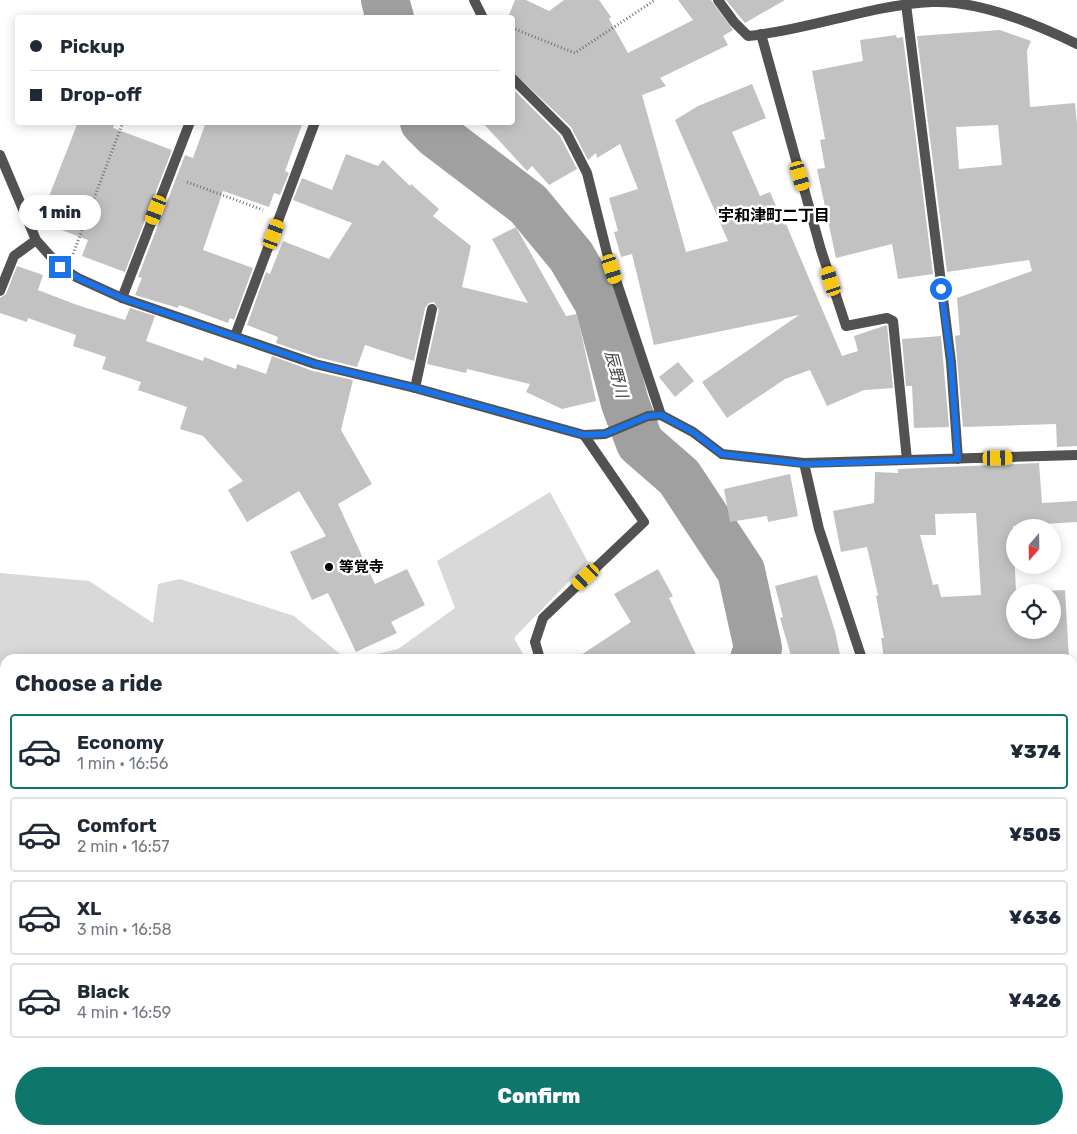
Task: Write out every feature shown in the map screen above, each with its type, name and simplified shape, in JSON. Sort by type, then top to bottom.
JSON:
[{"type":"street","points":[[474,0],[482,15]]},
{"type":"street","points":[[718,0],[734,22],[748,36],[785,32],[906,4],[934,2],[980,8],[1055,34],[1077,44]]},
{"type":"street","points":[[906,4],[951,362],[958,459]]},
{"type":"street","points":[[760,34],[816,232],[846,326],[887,318],[893,321],[907,460]]},
{"type":"street","points":[[515,81],[566,132],[587,173],[607,253],[661,415]]},
{"type":"street","points":[[122,298],[189,125]]},
{"type":"street","points":[[235,336],[314,125]]},
{"type":"street","points":[[0,154],[36,240],[60,267],[66,271],[122,298],[315,364],[415,388],[584,435],[605,434],[648,416],[661,415],[693,432],[722,454],[804,464],[1077,455]]},
{"type":"street","points":[[0,291],[14,256],[36,240]]},
{"type":"street","points":[[415,388],[432,309]]},
{"type":"street","points":[[539,654],[535,642],[543,618],[644,522],[584,435]]},
{"type":"street","points":[[804,464],[819,529],[860,654]]},
{"type":"path","points":[[515,29],[575,53],[655,0]]},
{"type":"path","points":[[66,271],[122,125]]},
{"type":"path","points":[[170,176],[280,217]]},
{"type":"shaded area","points":[[550,492],[588,562],[514,638],[523,654],[376,654],[398,649],[455,608],[437,561]]},
{"type":"shaded area","points":[[0,573],[89,581],[153,623],[158,584],[180,579],[294,616],[340,654],[0,654]]},
{"type":"building","points":[[515,0],[526,0],[549,11],[564,0],[599,0],[611,17],[609,19],[628,53],[693,20],[678,0],[711,0],[733,30],[723,36],[728,45],[660,78],[666,86],[642,95],[686,252],[728,241],[675,120],[698,106],[752,84],[766,118],[732,132],[760,196],[770,192],[784,225],[786,224],[842,356],[858,351],[854,336],[887,325],[893,388],[864,390],[827,406],[810,370],[785,379],[727,418],[702,382],[799,315],[654,345],[632,254],[621,257],[614,232],[618,231],[609,198],[638,189],[620,144],[597,158],[596,153],[588,160],[571,127],[515,74],[515,15],[509,15]]},
{"type":"building","points":[[726,0],[785,0],[745,23]]},
{"type":"building","points":[[1000,30],[1031,41],[1027,51],[1030,107],[1075,103],[1077,124],[1077,446],[1057,447],[1056,424],[963,427],[955,336],[960,335],[957,298],[1032,271],[1029,260],[947,272],[917,36]],"holes":[[[998,125],[1002,165],[959,169],[956,127]]]},
{"type":"building","points":[[896,35],[897,38],[903,37],[933,274],[898,279],[892,244],[836,258],[817,169],[825,168],[820,140],[825,139],[812,71],[863,61],[860,40]]},
{"type":"building","points":[[515,91],[560,136],[577,169],[549,185],[532,166],[527,171],[485,125],[515,125]]},
{"type":"building","points":[[77,125],[114,125],[113,128],[172,150],[125,272],[82,256],[88,240],[43,223],[51,200],[48,199]]},
{"type":"building","points":[[205,125],[302,125],[285,171],[289,173],[280,195],[274,193],[269,207],[223,191],[203,250],[253,268],[234,320],[230,318],[228,323],[179,305],[178,308],[135,295],[142,278],[138,277],[185,155],[193,158]]},
{"type":"building","points":[[346,154],[378,166],[383,160],[410,186],[411,184],[439,209],[433,216],[471,246],[462,287],[528,303],[492,239],[516,227],[566,316],[577,314],[596,401],[562,409],[526,392],[530,384],[467,369],[466,373],[427,364],[439,310],[434,302],[429,303],[425,308],[414,361],[365,345],[357,367],[317,357],[276,343],[278,337],[247,325],[266,272],[270,274],[283,241],[329,259],[352,223],[293,200],[302,178],[332,190]]},
{"type":"building","points":[[17,266],[43,275],[38,290],[77,305],[125,320],[130,308],[155,316],[146,341],[203,361],[204,357],[236,369],[237,364],[266,374],[272,356],[313,371],[353,380],[341,430],[372,484],[338,504],[375,584],[407,569],[425,605],[391,622],[397,633],[356,652],[328,593],[312,600],[290,552],[326,536],[299,491],[247,522],[228,490],[243,481],[203,436],[180,429],[187,407],[138,390],[141,382],[102,369],[106,357],[73,346],[76,335],[28,318],[27,322],[0,313],[0,298],[6,294]]},
{"type":"building","points":[[941,336],[949,427],[914,428],[912,386],[906,386],[902,339]]},
{"type":"building","points":[[678,362],[694,381],[675,397],[659,377]]},
{"type":"building","points":[[1039,463],[1042,503],[1077,501],[1077,522],[1061,523],[1061,519],[1006,519],[1006,574],[1015,574],[1016,584],[1006,584],[1006,639],[1061,639],[1061,590],[1065,590],[1069,654],[883,654],[881,638],[884,638],[876,596],[878,595],[867,547],[841,552],[833,511],[874,503],[875,472],[898,473],[898,469]],"holes":[[[976,513],[981,595],[941,597],[938,584],[933,585],[920,535],[936,535],[935,514]]]},
{"type":"building","points":[[790,474],[798,516],[768,522],[767,516],[730,522],[724,489]]},
{"type":"building","points":[[658,569],[673,596],[669,598],[696,654],[583,654],[631,622],[614,594]]},
{"type":"building","points":[[817,575],[835,631],[840,654],[791,654],[780,618],[783,617],[775,586]]},
{"type":"waterway","name":"辰野川","points":[[385,0],[389,15]]},
{"type":"waterway","name":"辰野川","points":[[427,125],[437,135],[528,204],[571,256],[598,302],[625,403],[640,443],[679,477],[741,571],[758,648],[756,654]]},
{"type":"place","name":"等覚寺","points":[[329,567]]},
{"type":"district","name":"宇和津町二丁目","points":[[774,215]]},
{"type":"route","points":[[60,267],[78,278],[122,298],[315,364],[415,388],[584,435],[605,434],[648,416],[661,415],[693,432],[722,454],[804,464],[958,459],[951,362],[941,289]]}]
